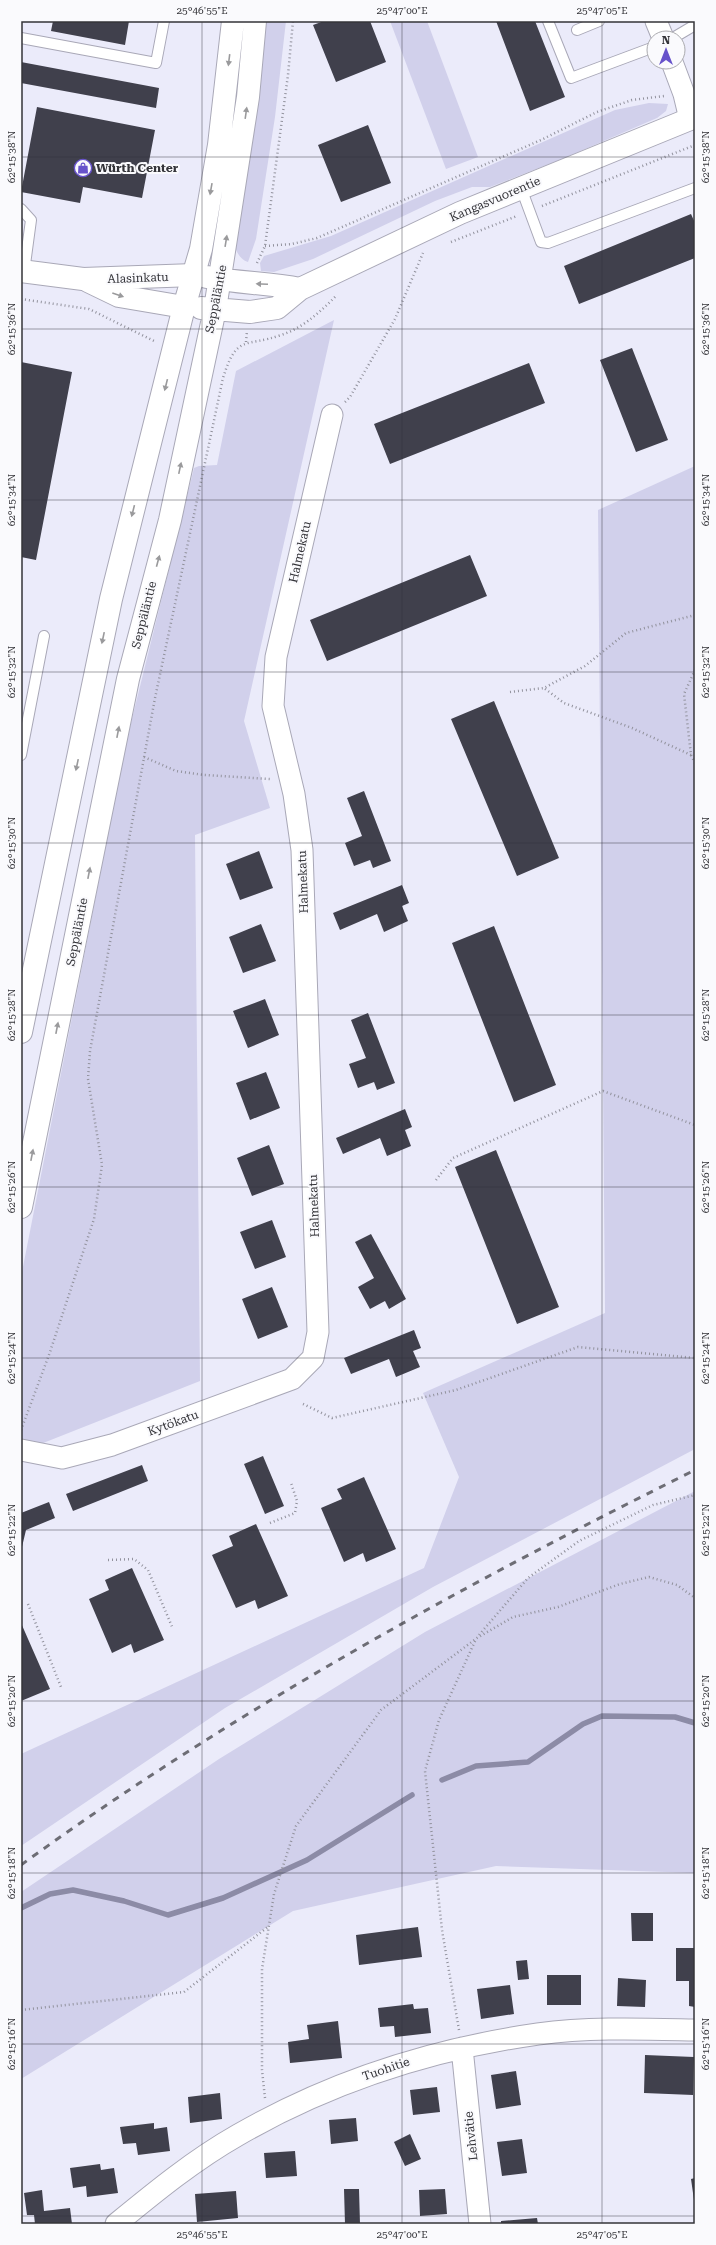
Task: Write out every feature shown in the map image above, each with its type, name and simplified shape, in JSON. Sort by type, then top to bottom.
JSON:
[{"type":"main road","name":"Seppäläntie","points":[[21,1032],[111,599],[184,307],[201,249],[219,145],[233,21]]},
{"type":"main road","name":"Seppäläntie","points":[[21,1207],[128,679],[170,520],[215,309],[248,97],[255,21]]},
{"type":"main road","name":"Kangasvuorentie","points":[[184,307],[250,312],[277,308],[300,289],[460,213],[694,120]]},
{"type":"main road","name":"Alasinkatu","points":[[22,272],[83,279],[194,275]]},
{"type":"main road","points":[[194,275],[220,280],[279,285],[300,289]]},
{"type":"main road","name":"Alasinkatu","points":[[83,279],[119,296],[184,307]]},
{"type":"street","points":[[675,70],[694,120]]},
{"type":"street","name":"Halmekatu","points":[[313,1358],[318,1332],[302,850],[291,782],[273,706],[276,657],[332,415]]},
{"type":"street","name":"Kytökatu","points":[[21,1450],[62,1458],[112,1445],[292,1379],[313,1358]]},
{"type":"street","name":"Tuohitie","points":[[116,2224],[192,2164],[238,2135],[267,2120],[367,2075],[413,2060],[462,2048],[539,2034],[608,2029],[695,2030]]},
{"type":"street","name":"Lehvätie","points":[[462,2048],[480,2224]]},
{"type":"lane","points":[[21,38],[156,63],[164,21]]},
{"type":"lane","points":[[548,21],[571,78],[646,50]]},
{"type":"lane","points":[[577,30],[599,21]]},
{"type":"lane","points":[[686,30],[695,25]]},
{"type":"lane","points":[[521,188],[541,242],[548,243],[695,188]]},
{"type":"lane","points":[[21,208],[31,220],[22,272]]},
{"type":"lane","points":[[21,756],[44,636]]},
{"type":"path","points":[[253,284],[258,263],[265,246],[288,75],[292,21]]},
{"type":"path","points":[[265,246],[292,244],[317,238],[542,140],[597,112],[632,100],[684,94]]},
{"type":"path","points":[[444,244],[695,145]]},
{"type":"path","points":[[416,256],[430,250]]},
{"type":"path","points":[[332,415],[350,396],[395,319],[423,252]]},
{"type":"path","points":[[21,1430],[50,1352],[94,1219],[102,1165],[88,1080],[90,1051],[144,757],[223,378],[230,356],[246,342],[282,335],[314,318],[336,295],[343,292]]},
{"type":"path","points":[[21,300],[89,309],[155,342],[175,347]]},
{"type":"path","points":[[246,342],[250,312]]},
{"type":"path","points":[[510,692],[544,688],[585,666],[626,633],[695,615]]},
{"type":"path","points":[[695,670],[684,694],[691,755],[695,763]]},
{"type":"path","points":[[544,688],[564,703],[632,728],[691,755]]},
{"type":"path","points":[[144,757],[176,771],[291,782]]},
{"type":"path","points":[[436,1180],[453,1158],[603,1091],[695,1125]]},
{"type":"path","points":[[303,1404],[332,1418],[456,1390],[578,1347],[695,1358]]},
{"type":"path","points":[[270,1524],[295,1513],[297,1501],[291,1483]]},
{"type":"path","points":[[462,2048],[442,1930],[425,1771],[439,1720],[477,1638],[528,1578],[579,1541],[653,1505],[695,1495]]},
{"type":"path","points":[[108,1560],[134,1559],[148,1570],[173,1629]]},
{"type":"path","points":[[267,2120],[262,2070],[262,1969],[277,1886],[296,1826],[381,1710],[477,1638],[513,1617],[558,1607],[620,1584],[649,1577],[677,1585],[695,1598]]},
{"type":"path","points":[[28,1604],[61,1687]]},
{"type":"path","points":[[21,2010],[184,1992],[269,1926]]},
{"type":"shaded area","points":[[263,21],[286,21],[275,117],[256,239],[248,262],[242,259],[232,240]]},
{"type":"shaded area","points":[[390,21],[427,21],[478,157],[446,169]]},
{"type":"shaded area","points":[[649,103],[668,104],[666,111],[657,118],[562,159],[490,187],[472,187],[435,201],[313,259],[274,272],[261,271],[260,263],[264,256],[331,236],[615,110]]},
{"type":"shaded area","points":[[334,320],[244,721],[270,808],[195,835],[200,1381],[28,1449],[21,1449],[21,1277],[126,743],[194,468],[199,466],[217,465],[236,371]]},
{"type":"shaded area","points":[[695,466],[695,1449],[433,1587],[225,1708],[21,1846],[21,1754],[424,1568],[459,1477],[423,1393],[605,1313],[598,510]]},
{"type":"shaded area","points":[[695,1491],[695,1873],[496,1866],[293,1911],[21,2079],[21,1892],[219,1759],[425,1632]]},
{"type":"building","points":[[53,21],[129,21],[125,45],[51,31]]},
{"type":"building","points":[[324,21],[370,21],[386,62],[336,82],[313,25]]},
{"type":"building","points":[[496,21],[535,21],[565,97],[530,111]]},
{"type":"building","points":[[21,62],[159,88],[156,108],[21,83]]},
{"type":"building","points":[[37,107],[155,130],[142,198],[83,187],[80,203],[21,192]]},
{"type":"building","points":[[368,125],[391,183],[341,202],[318,145]]},
{"type":"building","points":[[691,214],[695,223],[695,258],[579,304],[564,266]]},
{"type":"building","points":[[632,348],[668,440],[636,452],[600,360]]},
{"type":"building","points":[[21,362],[72,372],[36,560],[21,557]]},
{"type":"building","points":[[529,363],[545,403],[390,464],[374,424]]},
{"type":"building","points":[[470,555],[487,596],[327,661],[310,620]]},
{"type":"building","points":[[494,701],[559,858],[517,876],[451,719]]},
{"type":"building","points":[[364,791],[391,861],[373,868],[370,860],[354,866],[345,843],[362,836],[347,798]]},
{"type":"building","points":[[259,851],[273,888],[240,900],[226,864]]},
{"type":"building","points":[[402,885],[409,903],[402,906],[408,921],[384,932],[377,914],[340,930],[333,913]]},
{"type":"building","points":[[261,924],[276,961],[243,973],[229,937]]},
{"type":"building","points":[[494,926],[556,1085],[514,1102],[452,943]]},
{"type":"building","points":[[265,999],[279,1035],[248,1048],[233,1011]]},
{"type":"building","points":[[368,1013],[395,1083],[377,1090],[374,1082],[358,1088],[349,1064],[366,1058],[351,1020]]},
{"type":"building","points":[[266,1072],[280,1108],[250,1120],[236,1083]]},
{"type":"building","points":[[405,1109],[412,1127],[405,1130],[411,1146],[387,1156],[380,1138],[343,1154],[336,1138]]},
{"type":"building","points":[[269,1145],[284,1184],[252,1196],[237,1158]]},
{"type":"building","points":[[496,1150],[559,1307],[517,1324],[455,1167]]},
{"type":"building","points":[[272,1220],[286,1257],[255,1269],[240,1232]]},
{"type":"building","points":[[371,1234],[406,1299],[389,1309],[385,1301],[370,1309],[358,1287],[374,1278],[355,1242]]},
{"type":"building","points":[[272,1287],[288,1327],[258,1339],[242,1299]]},
{"type":"building","points":[[414,1330],[421,1348],[413,1351],[420,1367],[396,1377],[389,1359],[351,1374],[344,1358]]},
{"type":"building","points":[[263,1456],[284,1506],[265,1514],[244,1464]]},
{"type":"building","points":[[142,1465],[148,1481],[73,1511],[66,1494]]},
{"type":"building","points":[[364,1477],[396,1549],[366,1562],[363,1553],[344,1562],[321,1508],[342,1499],[337,1489]]},
{"type":"building","points":[[49,1502],[55,1518],[26,1530],[21,1551],[21,1513]]},
{"type":"building","points":[[256,1524],[288,1596],[258,1609],[255,1600],[236,1608],[212,1555],[233,1546],[229,1536]]},
{"type":"building","points":[[132,1568],[164,1640],[134,1653],[131,1644],[112,1653],[89,1599],[109,1590],[105,1580]]},
{"type":"building","points":[[21,1623],[50,1689],[21,1701]]},
{"type":"building","points":[[631,1913],[653,1913],[653,1941],[632,1941]]},
{"type":"building","points":[[418,1927],[422,1957],[359,1965],[356,1935]]},
{"type":"building","points":[[676,1948],[695,1948],[695,2007],[689,2006],[689,1981],[676,1981]]},
{"type":"building","points":[[527,1960],[529,1979],[518,1980],[516,1961]]},
{"type":"building","points":[[547,1975],[581,1975],[581,2005],[547,2005]]},
{"type":"building","points":[[618,1978],[646,1980],[645,2007],[617,2006]]},
{"type":"building","points":[[510,1985],[514,2014],[481,2019],[477,1989]]},
{"type":"building","points":[[413,2004],[414,2009],[428,2008],[431,2033],[395,2037],[394,2026],[380,2027],[378,2008]]},
{"type":"building","points":[[338,2021],[342,2058],[290,2063],[288,2042],[309,2039],[307,2025]]},
{"type":"building","points":[[645,2055],[694,2057],[693,2095],[644,2093]]},
{"type":"building","points":[[516,2071],[521,2105],[496,2109],[491,2075]]},
{"type":"building","points":[[437,2087],[440,2112],[413,2115],[410,2090]]},
{"type":"building","points":[[220,2093],[222,2119],[190,2123],[188,2097]]},
{"type":"building","points":[[356,2118],[358,2141],[331,2144],[329,2120]]},
{"type":"building","points":[[154,2123],[154,2129],[167,2127],[170,2151],[138,2155],[136,2143],[123,2144],[120,2127]]},
{"type":"building","points":[[410,2134],[421,2159],[405,2166],[394,2142]]},
{"type":"building","points":[[522,2139],[527,2173],[502,2176],[497,2142]]},
{"type":"building","points":[[295,2151],[297,2176],[266,2178],[264,2153]]},
{"type":"building","points":[[100,2164],[101,2170],[114,2168],[118,2193],[87,2197],[86,2186],[73,2188],[70,2168]]},
{"type":"building","points":[[695,2178],[695,2199],[694,2200],[691,2179]]},
{"type":"building","points":[[344,2189],[359,2189],[360,2224],[345,2224]]},
{"type":"building","points":[[445,2189],[447,2214],[420,2216],[419,2190]]},
{"type":"building","points":[[42,2190],[44,2211],[70,2208],[72,2224],[35,2224],[34,2215],[27,2215],[24,2193]]},
{"type":"building","points":[[236,2191],[238,2218],[197,2222],[195,2194]]},
{"type":"building","points":[[537,2218],[538,2224],[501,2224],[501,2221]]},
{"type":"waterway","points":[[442,1780],[476,1766],[528,1762],[583,1724],[602,1716],[675,1717],[695,1723]]},
{"type":"waterway","points":[[21,1908],[50,1894],[73,1890],[124,1901],[168,1915],[223,1898],[307,1860],[412,1795]]},
{"type":"railway","points":[[21,1865],[182,1755],[265,1703],[349,1654],[521,1559],[695,1470]]},
{"type":"place","name":"Würth Center","points":[[83,168]]}]
